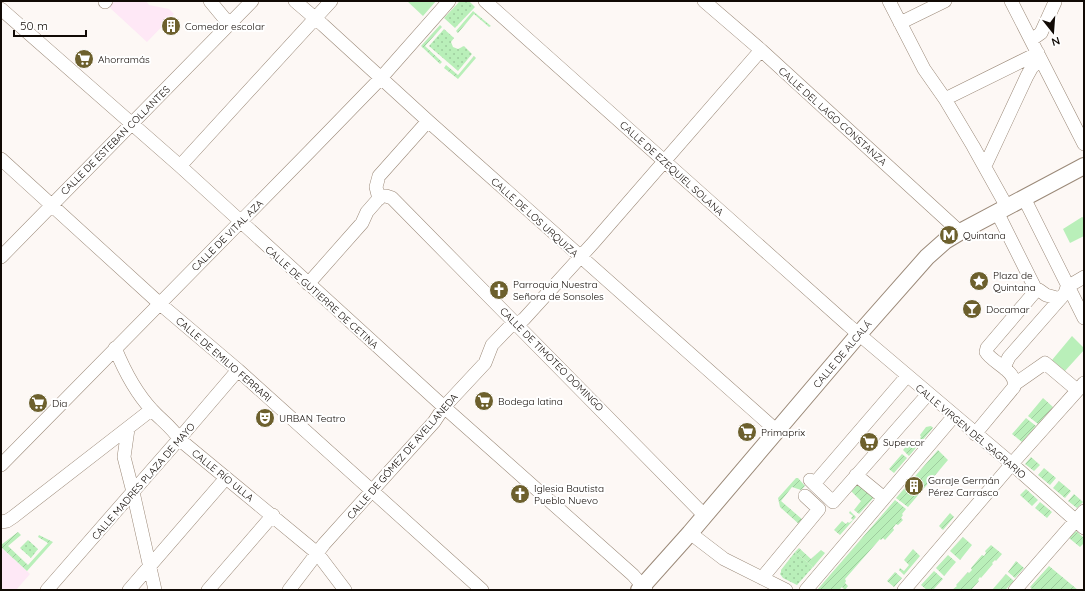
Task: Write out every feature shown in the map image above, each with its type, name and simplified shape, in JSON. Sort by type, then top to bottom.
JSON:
[{"type":"main road","name":"CALLE DE ALCALÁ","points":[[642,589],[859,334],[927,257],[945,241],[960,232],[1084,166]]},
{"type":"street","points":[[1,9],[9,1]]},
{"type":"street","points":[[210,1],[229,24]]},
{"type":"street","name":"CALLE DE ESTEBAN COLLANTES","points":[[1,257],[252,1]]},
{"type":"street","name":"CALLE DE LOS URQUIZA","points":[[295,1],[777,431]]},
{"type":"street","points":[[180,166],[331,1]]},
{"type":"street","name":"CALLE DE VITAL AZA","points":[[1,465],[159,303],[241,222],[380,78],[450,1]]},
{"type":"street","name":"CALLE DE EZEQUIEL SOLANA","points":[[485,1],[859,334]]},
{"type":"street","name":"CALLE DEL LAGO CONSTANZA","points":[[704,1],[761,50],[960,232]]},
{"type":"street","points":[[889,1],[924,69],[945,100],[985,166],[1034,286],[1035,290],[1033,294],[987,348],[986,352],[988,356],[1005,369],[1014,380],[1015,384]]},
{"type":"street","points":[[900,23],[945,1]]},
{"type":"street","points":[[1011,1],[1084,144]]},
{"type":"street","points":[[1031,40],[1041,33],[1055,2]]},
{"type":"street","name":"CALLE DE GUTIERRE DE CETINA","points":[[1,9],[132,123],[444,407],[633,575],[642,589]]},
{"type":"street","name":"CALLE DE GÓMEZ DE AVELLANEDA","points":[[289,590],[317,553],[434,422],[444,407],[485,363],[492,345],[514,322],[520,322],[524,319],[581,257],[761,50]]},
{"type":"street","points":[[945,100],[1040,56]]},
{"type":"street","points":[[985,166],[1027,76],[1040,56]]},
{"type":"street","points":[[308,284],[362,223],[367,212],[379,199],[376,187],[379,176],[428,121]]},
{"type":"street","name":"CALLE DE EMILIO FERRARI","points":[[1,159],[159,303],[238,370],[482,590]]},
{"type":"street","name":"CALLE DE TIMOTEO DOMINGO","points":[[379,199],[381,196],[394,199],[704,515]]},
{"type":"street","points":[[1024,198],[1068,286],[1080,302],[1084,318]]},
{"type":"street","points":[[1005,369],[1009,357],[1060,299],[1068,286],[1084,277]]},
{"type":"street","points":[[1035,290],[1039,290],[1046,295],[1060,299]]},
{"type":"street","name":"CALLE VIRGEN DEL SAGRARIO","points":[[859,334],[975,434],[1081,520]]},
{"type":"street","name":"CALLE RÍO ULLA","points":[[115,348],[140,396],[151,410],[176,433],[179,439],[273,515],[317,553],[345,590]]},
{"type":"street","points":[[904,590],[1012,464],[1081,387],[1046,362],[1015,384],[975,434]]},
{"type":"street","name":"CALLE MADRES PLAZA DE MAYO","points":[[47,590],[238,370]]},
{"type":"street","points":[[907,376],[812,482],[833,502],[928,394]]},
{"type":"street","points":[[1,522],[7,521],[13,517],[151,410]]},
{"type":"street","points":[[806,590],[954,416]]},
{"type":"street","points":[[128,428],[124,457],[155,590]]},
{"type":"street","points":[[856,475],[884,498]]},
{"type":"street","points":[[129,590],[226,478]]},
{"type":"street","points":[[762,578],[819,509],[805,496]]},
{"type":"street","points":[[208,590],[273,515]]},
{"type":"street","points":[[1015,590],[1081,520]]},
{"type":"street","points":[[690,533],[724,559],[786,590]]},
{"type":"shaded area","points":[[115,1],[146,1],[149,5],[169,9],[174,14],[147,42],[108,6]]},
{"type":"shaded area","points":[[1,547],[30,574],[16,590],[1,590]]},
{"type":"green space","points":[[407,1],[436,1],[423,16]]},
{"type":"green space","points":[[460,1],[469,1],[475,7],[455,28],[444,18]]},
{"type":"green space","points":[[473,11],[491,26],[489,27],[474,14],[458,33],[456,31]]},
{"type":"green space","points":[[440,25],[442,27],[425,46],[442,62],[440,64],[421,46]]},
{"type":"green space","points":[[444,29],[454,38],[451,42],[453,47],[458,49],[464,46],[472,54],[458,71],[429,46]]},
{"type":"green space","points":[[474,56],[476,58],[458,79],[444,68],[446,65],[458,75]]},
{"type":"green space","points":[[1082,217],[1084,218],[1084,236],[1070,243],[1063,229]]},
{"type":"green space","points":[[1072,336],[1084,348],[1084,350],[1065,371],[1052,360]]},
{"type":"green space","points":[[1043,398],[1053,407],[1038,424],[1028,416]]},
{"type":"green space","points":[[1026,418],[1036,426],[1022,442],[1012,434]]},
{"type":"green space","points":[[931,426],[933,428],[909,456],[903,450],[911,441],[914,444],[918,444],[921,440],[920,435],[926,427]]},
{"type":"green space","points":[[938,450],[948,460],[908,507],[896,498]]},
{"type":"green space","points":[[902,454],[907,458],[894,473],[889,469]]},
{"type":"green space","points":[[1031,457],[1040,465],[1034,471],[1025,464]]},
{"type":"green space","points":[[1044,468],[1056,478],[1050,485],[1038,475]]},
{"type":"green space","points":[[796,478],[798,478],[805,486],[801,490],[792,487],[781,501],[803,520],[800,525],[780,507],[778,498]]},
{"type":"green space","points":[[858,479],[876,495],[859,514],[854,510],[861,501],[849,489]]},
{"type":"green space","points":[[1059,481],[1071,491],[1065,498],[1053,488]]},
{"type":"green space","points":[[1026,489],[1038,500],[1032,506],[1020,495]]},
{"type":"green space","points":[[1074,494],[1083,502],[1077,508],[1068,501]]},
{"type":"green space","points":[[895,500],[906,509],[902,514],[903,515],[901,518],[903,520],[898,525],[896,524],[893,528],[894,530],[885,540],[883,538],[881,540],[880,539],[845,579],[845,583],[848,586],[845,590],[842,587],[839,590],[817,590]]},
{"type":"green space","points":[[1040,502],[1052,512],[1047,518],[1035,508]]},
{"type":"green space","points":[[850,511],[856,517],[840,535],[834,530],[842,521],[846,524],[853,520],[851,518],[853,516],[849,513]]},
{"type":"green space","points":[[950,513],[954,517],[943,530],[939,526]]},
{"type":"green space","points":[[1076,531],[1084,538],[1084,543],[1080,547],[1069,538]]},
{"type":"green space","points":[[18,532],[21,535],[8,546],[28,565],[48,543],[38,537],[39,535],[53,542],[27,571],[1,547],[1,545]]},
{"type":"green space","points":[[963,537],[972,545],[960,560],[950,551]]},
{"type":"green space","points":[[28,540],[38,549],[31,558],[20,548]]},
{"type":"green space","points":[[991,545],[1002,554],[992,563],[993,564],[981,578],[980,577],[978,580],[979,581],[971,590],[952,590],[968,572],[969,573],[972,570],[971,568],[982,555],[984,556],[986,553],[985,551]]},
{"type":"green space","points":[[799,548],[811,559],[821,550],[825,553],[813,567],[795,552]]},
{"type":"green space","points":[[913,549],[920,556],[904,575],[899,570],[900,568],[904,571],[909,565],[904,560]]},
{"type":"green space","points":[[795,552],[813,567],[797,585],[783,578],[780,574],[781,570]]},
{"type":"green space","points":[[948,555],[956,562],[944,576],[936,568]]},
{"type":"green space","points":[[1016,561],[1024,568],[1015,578],[1008,572]]},
{"type":"green space","points":[[1049,566],[1078,590],[1033,590],[1030,587]]},
{"type":"green space","points":[[934,571],[943,579],[933,590],[927,590],[921,585]]},
{"type":"green space","points":[[895,572],[902,578],[894,587],[887,581]]},
{"type":"green space","points":[[1006,574],[1014,581],[1005,590],[992,590]]},
{"type":"place","name":"Comedor escolar","points":[[171,26]]},
{"type":"place","name":"Ahorramás","points":[[84,59]]},
{"type":"place","name":"Quintana","points":[[949,235]]},
{"type":"place","name":"Plaza de Quintana","points":[[979,281]]},
{"type":"place","name":"Parroquia Nuestra Señora de Sonsoles","points":[[499,290]]},
{"type":"place","name":"Docamar","points":[[972,309]]},
{"type":"place","name":"Bodega latina","points":[[484,401]]},
{"type":"place","name":"Dia","points":[[38,403]]},
{"type":"place","name":"URBAN Teatro","points":[[265,418]]},
{"type":"place","name":"Primaprix","points":[[747,432]]},
{"type":"place","name":"Supercor","points":[[869,442]]},
{"type":"place","name":"Garaje Germán Pérez Carrasco","points":[[914,486]]},
{"type":"place","name":"Iglesia Bautista Pueblo Nuevo","points":[[520,494]]}]
